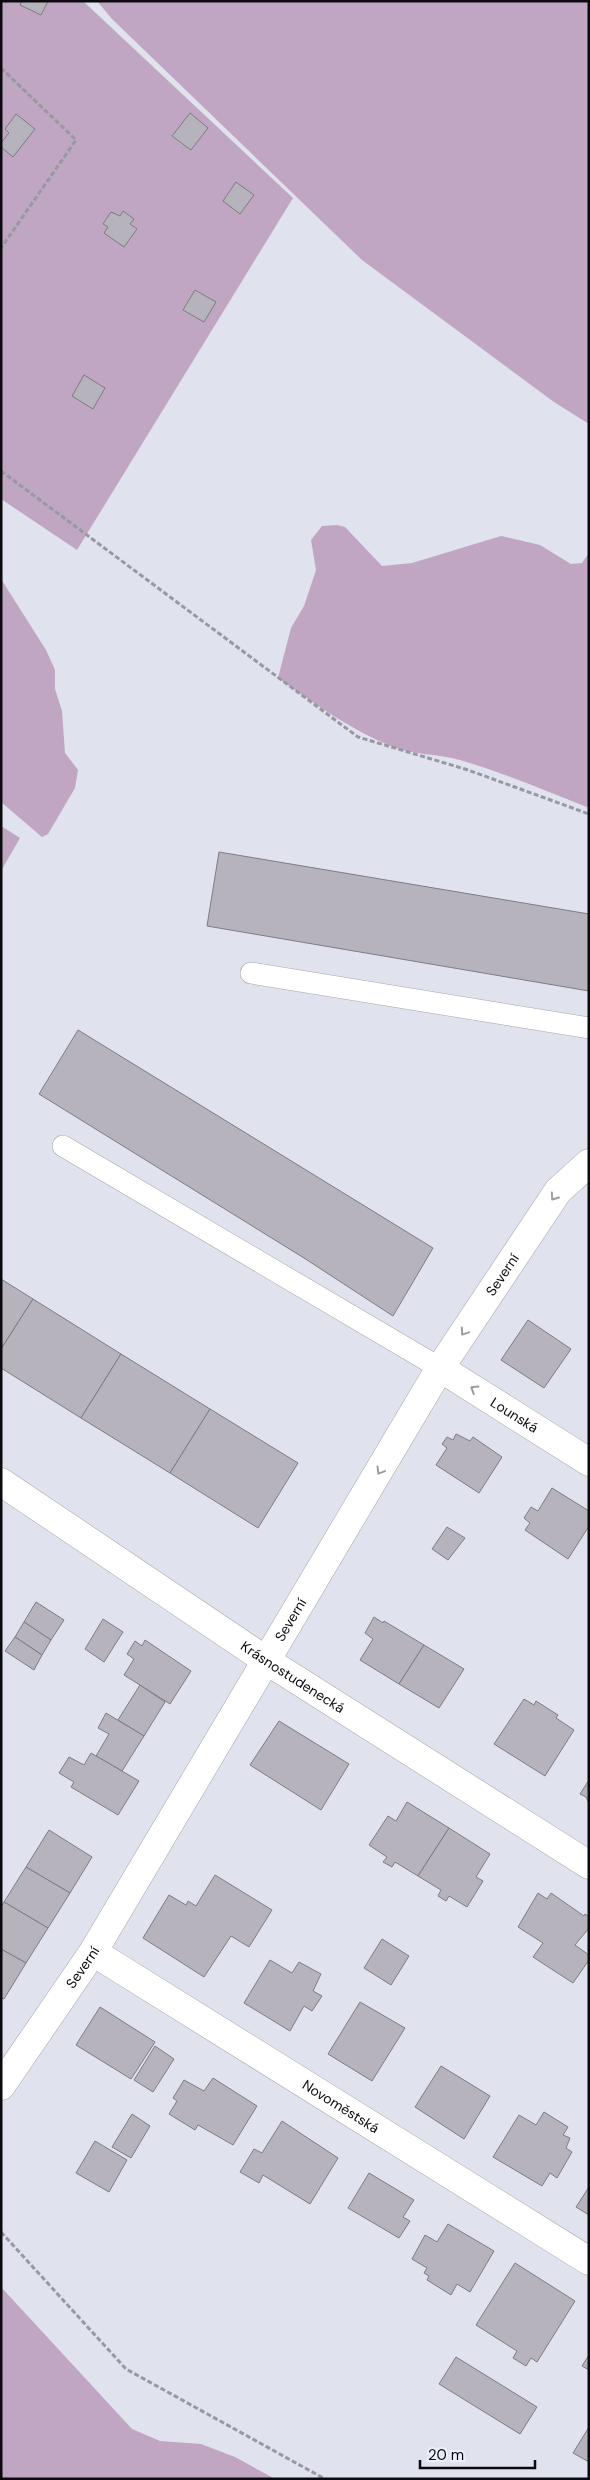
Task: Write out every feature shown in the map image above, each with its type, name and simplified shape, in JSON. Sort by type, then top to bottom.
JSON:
[{"type":"street","name":"Severní","points":[[1,2086],[93,1952],[440,1368],[558,1191],[589,1163]]},
{"type":"street","name":"Lounská","points":[[440,1368],[589,1462]]},
{"type":"street","name":"Krásnostudenecká","points":[[1,1482],[267,1661],[589,1865]]},
{"type":"street","name":"Novoměstská","points":[[93,1952],[589,2261]]},
{"type":"lane","points":[[251,973],[589,1028]]},
{"type":"lane","points":[[63,1146],[440,1368]]},
{"type":"path","points":[[1,68],[76,140],[1,248]]},
{"type":"path","points":[[1,471],[358,737],[468,770],[589,814]]},
{"type":"path","points":[[1,2232],[126,2369],[325,2479]]},
{"type":"shaded area","points":[[1,1],[83,1],[293,198],[77,550],[1,499]]},
{"type":"shaded area","points":[[97,1],[589,1],[589,424],[554,402],[362,260],[112,19]]},
{"type":"shaded area","points":[[337,525],[345,527],[382,566],[412,563],[501,536],[540,545],[571,564],[582,563],[589,553],[589,808],[525,782],[460,760],[410,752],[393,747],[348,725],[278,678],[291,628],[304,606],[316,570],[311,540],[322,526]]},
{"type":"shaded area","points":[[1,579],[46,650],[55,670],[55,689],[62,711],[65,753],[78,770],[75,788],[48,834],[42,837],[1,802]]},
{"type":"shaded area","points":[[1,826],[20,838],[1,871]]},
{"type":"shaded area","points":[[1,2287],[132,2429],[160,2441],[201,2444],[235,2457],[275,2479],[1,2479]]},
{"type":"building","points":[[22,1],[48,1],[41,15],[20,5]]},
{"type":"building","points":[[190,113],[208,128],[191,150],[172,136]]},
{"type":"building","points":[[16,114],[35,129],[13,157],[1,147],[1,143],[9,133],[5,129]]},
{"type":"building","points":[[236,182],[254,195],[240,214],[223,201]]},
{"type":"building","points":[[123,211],[134,219],[130,224],[137,229],[124,247],[104,233],[108,227],[103,224],[111,212],[120,216]]},
{"type":"building","points":[[195,290],[216,302],[204,322],[183,310]]},
{"type":"building","points":[[84,375],[105,388],[93,409],[72,396]]},
{"type":"building","points":[[219,852],[589,914],[589,991],[207,926]]},
{"type":"building","points":[[78,1030],[433,1248],[393,1316],[304,1258],[39,1094]]},
{"type":"building","points":[[1,1279],[33,1299],[1,1349]]},
{"type":"building","points":[[33,1299],[121,1354],[81,1418],[1,1368],[1,1349]]},
{"type":"building","points":[[528,1320],[571,1349],[544,1388],[501,1360]]},
{"type":"building","points":[[121,1354],[210,1409],[170,1473],[81,1418]]},
{"type":"building","points":[[210,1409],[298,1463],[258,1528],[170,1473]]},
{"type":"building","points":[[456,1434],[470,1441],[473,1437],[502,1457],[479,1493],[436,1465],[447,1448],[442,1444],[447,1437],[453,1440]]},
{"type":"building","points":[[552,1488],[589,1511],[589,1526],[568,1559],[525,1530],[530,1523],[524,1518],[531,1507],[538,1511]]},
{"type":"building","points":[[447,1527],[465,1538],[448,1560],[432,1549]]},
{"type":"building","points":[[36,1602],[64,1620],[51,1640],[24,1622]]},
{"type":"building","points":[[374,1617],[424,1645],[399,1684],[360,1660],[373,1639],[365,1633]]},
{"type":"building","points":[[103,1619],[123,1632],[104,1662],[85,1649]]},
{"type":"building","points":[[24,1622],[51,1640],[42,1655],[15,1637]]},
{"type":"building","points":[[15,1637],[42,1655],[34,1670],[5,1651]]},
{"type":"building","points":[[145,1640],[191,1671],[170,1704],[124,1675],[134,1659],[127,1654],[135,1641],[142,1646]]},
{"type":"building","points":[[424,1645],[464,1669],[439,1708],[399,1684]]},
{"type":"building","points":[[140,1685],[165,1702],[144,1736],[118,1720]]},
{"type":"building","points":[[524,1699],[534,1705],[536,1701],[558,1715],[556,1718],[574,1730],[545,1776],[494,1744]]},
{"type":"building","points":[[106,1713],[144,1736],[122,1771],[96,1756],[109,1734],[98,1728]]},
{"type":"building","points":[[279,1721],[349,1764],[321,1810],[250,1765]]},
{"type":"building","points":[[91,1753],[139,1781],[118,1815],[71,1787],[74,1782],[59,1773],[69,1757],[84,1765]]},
{"type":"building","points":[[589,1780],[589,1803],[586,1797],[580,1794]]},
{"type":"building","points":[[407,1802],[449,1828],[418,1876],[395,1862],[392,1867],[383,1862],[387,1857],[369,1845],[388,1816],[396,1821]]},
{"type":"building","points":[[449,1828],[490,1854],[476,1877],[483,1881],[467,1907],[449,1896],[446,1901],[438,1896],[441,1890],[418,1876]]},
{"type":"building","points":[[49,1830],[92,1857],[70,1893],[26,1867]]},
{"type":"building","points":[[26,1867],[70,1893],[48,1928],[4,1902]]},
{"type":"building","points":[[215,1875],[272,1910],[249,1947],[231,1936],[204,1977],[143,1938],[169,1895],[186,1905],[188,1901],[196,1906]]},
{"type":"building","points":[[538,1893],[547,1899],[551,1893],[584,1916],[585,1914],[589,1917],[589,1928],[575,1945],[589,1955],[589,1960],[573,1983],[533,1957],[543,1943],[518,1927]]},
{"type":"building","points":[[4,1902],[48,1928],[26,1963],[1,1949],[1,1907]]},
{"type":"building","points":[[382,1939],[409,1956],[391,1985],[364,1968]]},
{"type":"building","points":[[1,1949],[26,1963],[4,1999],[1,1998]]},
{"type":"building","points":[[270,1960],[292,1973],[299,1962],[321,1974],[313,1991],[322,1996],[312,2011],[304,2006],[290,2031],[244,2003]]},
{"type":"building","points":[[360,2002],[405,2028],[372,2081],[328,2054]]},
{"type":"building","points":[[100,2007],[155,2042],[131,2079],[76,2045]]},
{"type":"building","points":[[155,2046],[174,2059],[153,2092],[134,2080]]},
{"type":"building","points":[[441,2066],[490,2096],[464,2139],[415,2107]]},
{"type":"building","points":[[213,2078],[257,2106],[233,2145],[198,2125],[195,2130],[169,2114],[177,2101],[173,2098],[184,2080],[204,2091]]},
{"type":"building","points":[[544,2112],[568,2127],[563,2135],[570,2138],[566,2148],[572,2152],[557,2178],[550,2173],[542,2186],[493,2157],[519,2115],[536,2125]]},
{"type":"building","points":[[132,2114],[150,2126],[131,2158],[112,2147]]},
{"type":"building","points":[[282,2121],[338,2158],[310,2204],[263,2175],[259,2183],[240,2172],[254,2149],[262,2153]]},
{"type":"building","points":[[95,2141],[127,2160],[109,2192],[76,2173]]},
{"type":"building","points":[[369,2173],[414,2200],[403,2217],[410,2221],[399,2238],[348,2208]]},
{"type":"building","points":[[589,2187],[589,2215],[576,2207]]},
{"type":"building","points":[[448,2224],[494,2251],[470,2292],[457,2284],[451,2295],[427,2280],[429,2276],[424,2273],[427,2268],[412,2259],[425,2235],[437,2242]]},
{"type":"building","points":[[515,2263],[575,2301],[537,2362],[531,2358],[526,2366],[513,2358],[517,2351],[476,2325]]},
{"type":"building","points":[[589,2355],[589,2370],[582,2366]]},
{"type":"building","points":[[456,2357],[537,2407],[520,2434],[439,2384]]},
{"type":"building","points":[[589,2427],[589,2462],[573,2453]]}]
